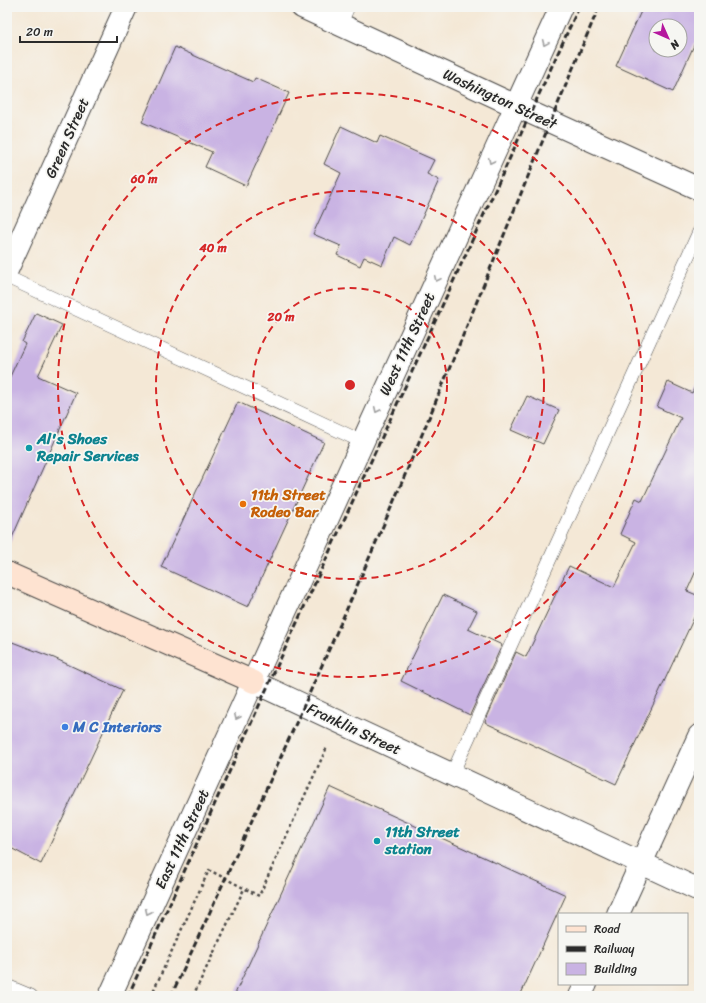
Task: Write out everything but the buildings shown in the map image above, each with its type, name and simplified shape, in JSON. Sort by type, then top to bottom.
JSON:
[{"type":"main road","name":"Franklin Street","points":[[7,573],[254,682]]},
{"type":"street","name":"Green Street","points":[[7,270],[126,7]]},
{"type":"street","name":"Washington Street","points":[[302,7],[344,16],[516,106],[699,189]]},
{"type":"street","name":"West 11th Street","points":[[254,682],[561,7]]},
{"type":"street","name":"Franklin Street","points":[[254,682],[699,890]]},
{"type":"street","name":"East 11th Street","points":[[110,996],[254,682]]},
{"type":"street","points":[[618,913],[699,736]]},
{"type":"street","points":[[580,996],[586,985]]},
{"type":"lane","points":[[452,774],[699,232]]},
{"type":"lane","points":[[7,277],[363,442]]},
{"type":"lane","points":[[7,986],[31,996]]},
{"type":"path","points":[[150,996],[209,870],[259,896],[339,721]]},
{"type":"path","points":[[193,996],[244,889]]},
{"type":"railway","points":[[128,996],[267,688],[579,7]]},
{"type":"railway","points":[[171,996],[374,547],[427,423],[599,7]]},
{"type":"place","name":"Al's Shoes Repair Services","points":[[29,448]]},
{"type":"place","name":"11th Street Rodeo Bar","points":[[243,504]]},
{"type":"place","name":"M C Interiors","points":[[65,727]]},
{"type":"place","name":"11th Street station","points":[[377,841]]}]
